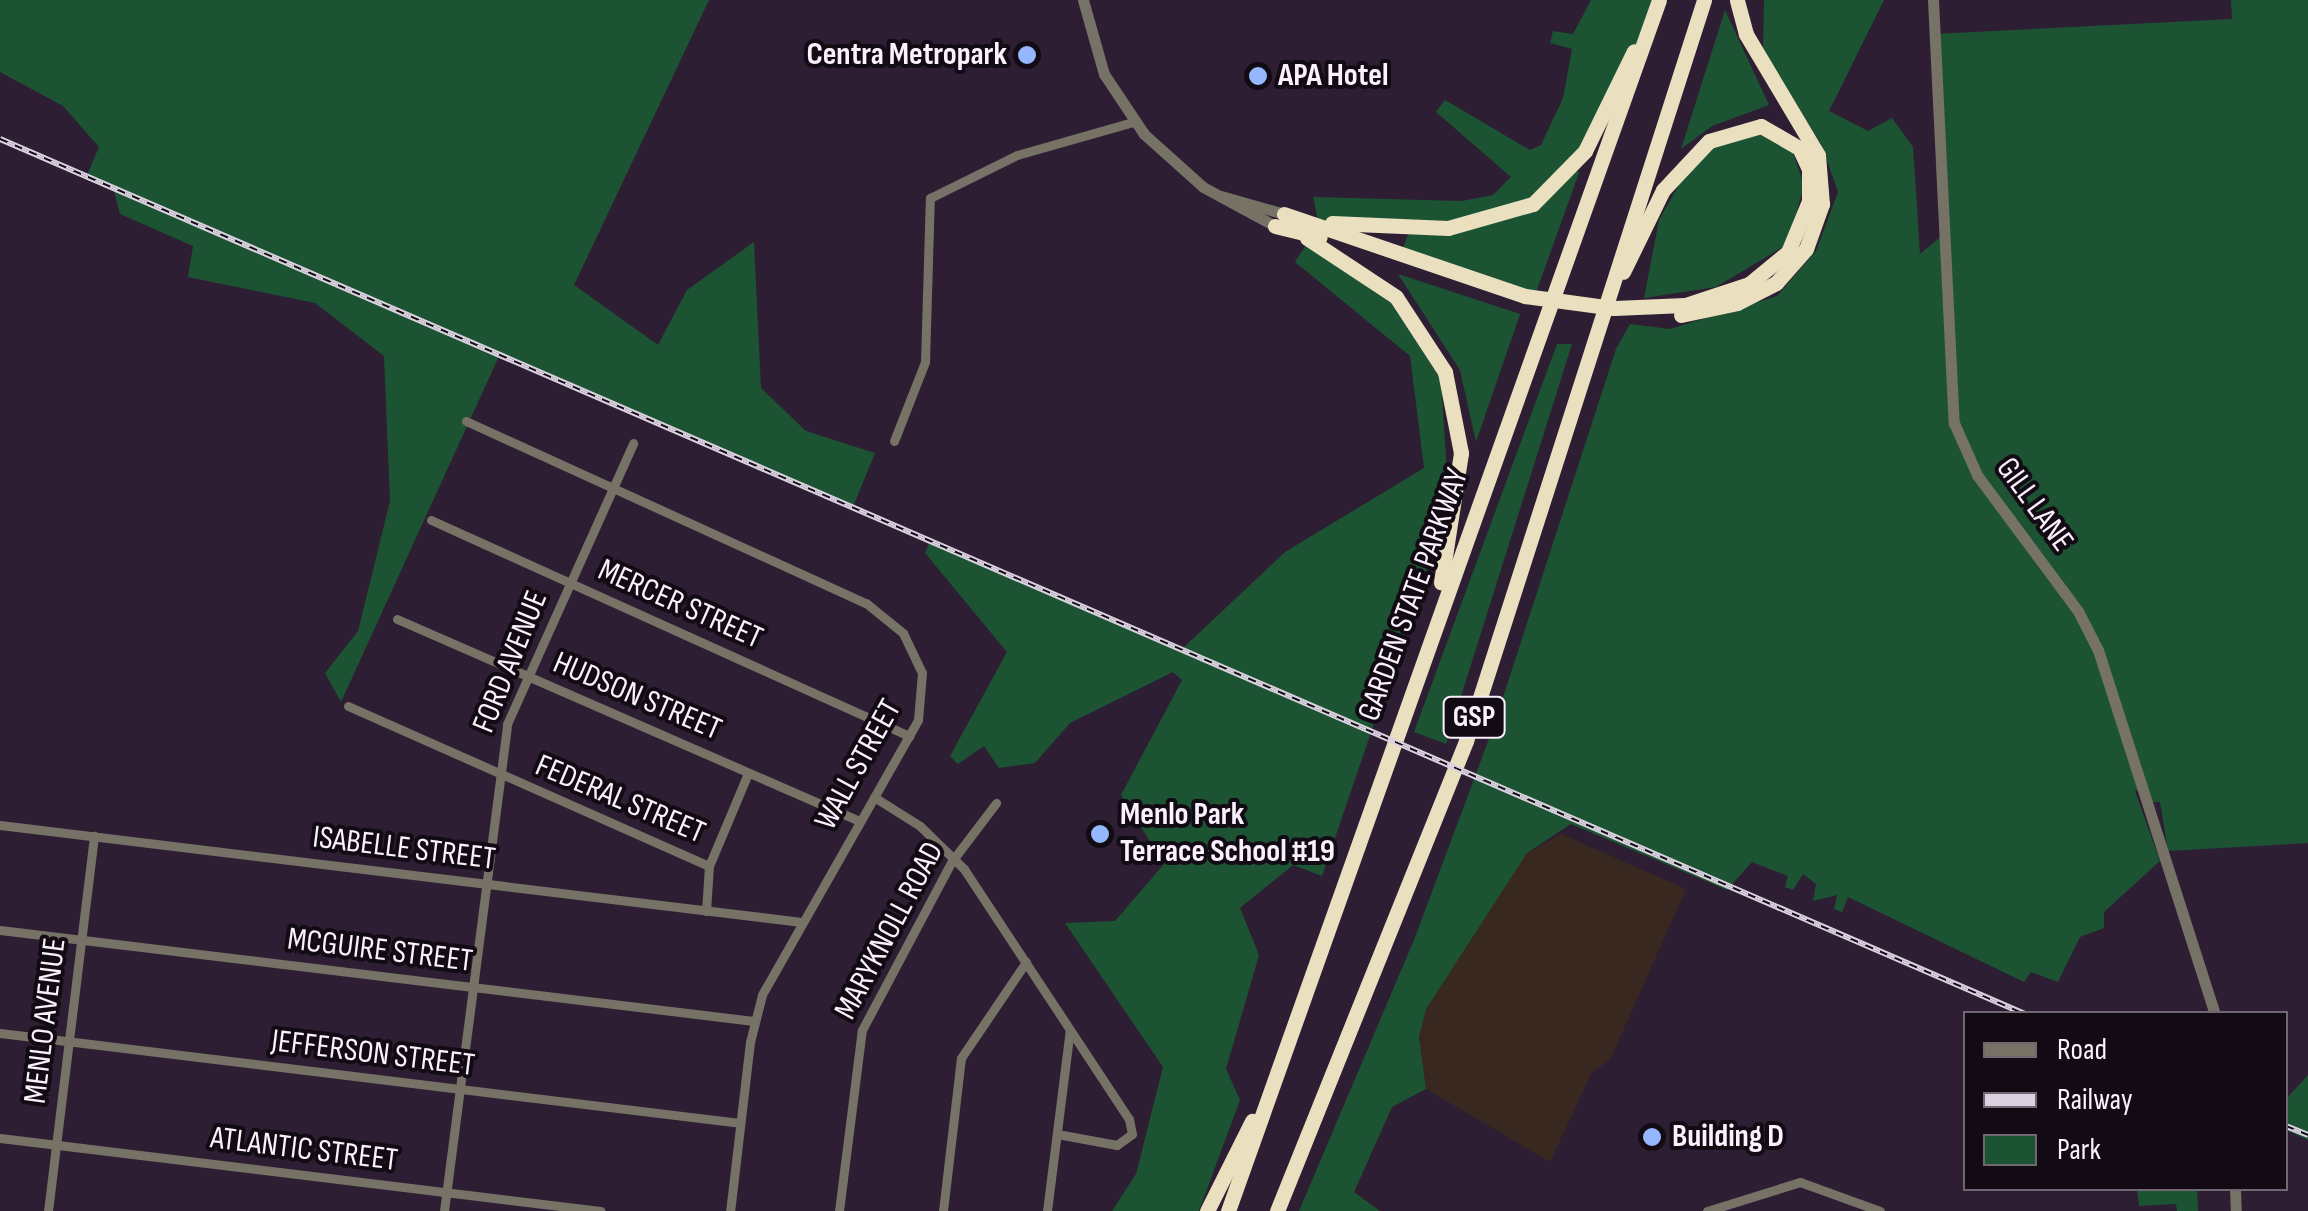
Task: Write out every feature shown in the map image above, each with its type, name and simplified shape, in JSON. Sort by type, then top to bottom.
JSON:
[{"type":"highway","name":"GARDEN STATE PARKWAY","points":[[1228,1211],[1438,610],[1659,0]]},
{"type":"highway","name":"GSP","points":[[1277,1211],[1448,792],[1704,0]]},
{"type":"highway","points":[[1280,220],[1501,295],[1600,316],[1737,304],[1776,283],[1810,242],[1822,204],[1818,155],[1750,42],[1736,0]]},
{"type":"highway","points":[[1280,220],[1410,230],[1468,226],[1526,208],[1562,180],[1584,151],[1651,22]]},
{"type":"highway","points":[[1606,302],[1658,197],[1688,158],[1738,128],[1782,133],[1799,148],[1810,176],[1808,209],[1796,241],[1756,280],[1684,310]]},
{"type":"highway","points":[[1280,220],[1386,289],[1421,327],[1446,372],[1461,453],[1438,610]]},
{"type":"highway","points":[[1207,1211],[1268,1092]]},
{"type":"street","points":[[1083,0],[1104,74],[1133,122],[1174,166],[1212,194],[1280,220]]},
{"type":"street","name":"GILL LANE","points":[[1933,0],[1954,423],[1977,475],[2078,611],[2098,650],[2214,1011]]},
{"type":"street","points":[[894,441],[926,362],[930,198],[1017,155],[1133,122]]},
{"type":"street","name":"WALL STREET","points":[[466,421],[889,618],[922,673],[924,694],[909,736],[801,922],[754,1021],[730,1211]]},
{"type":"street","name":"FORD AVENUE","points":[[444,1211],[496,774],[506,724],[632,443]]},
{"type":"street","name":"MERCER STREET","points":[[431,520],[909,736]]},
{"type":"street","name":"HUDSON STREET","points":[[398,619],[857,820]]},
{"type":"street","name":"FEDERAL STREET","points":[[348,706],[708,866]]},
{"type":"street","points":[[706,911],[708,866],[748,772]]},
{"type":"street","points":[[874,797],[954,858],[1129,1119],[1127,1142],[1057,1134]]},
{"type":"street","name":"MARYKNOLL ROAD","points":[[839,1211],[862,1030],[954,858],[996,804]]},
{"type":"street","name":"ISABELLE STREET","points":[[0,825],[801,922]]},
{"type":"street","name":"MENLO AVENUE","points":[[48,1211],[94,836]]},
{"type":"street","name":"MCGUIRE STREET","points":[[0,930],[754,1021]]},
{"type":"street","points":[[943,1211],[961,1058],[1026,962]]},
{"type":"street","points":[[1046,1211],[1070,1030]]},
{"type":"street","name":"JEFFERSON STREET","points":[[0,1033],[740,1124]]},
{"type":"street","name":"ATLANTIC STREET","points":[[0,1138],[601,1211]]},
{"type":"street","points":[[1707,1211],[1800,1182],[1880,1211]]},
{"type":"shaded area","points":[[1561,834],[1686,889],[1610,1060],[1592,1072],[1550,1162],[1426,1089],[1419,1037],[1426,1009],[1494,896],[1527,853]]},
{"type":"green space","points":[[0,0],[709,0],[574,285],[658,345],[687,290],[754,242],[761,388],[806,431],[875,453],[853,507],[500,354],[341,702],[325,673],[358,631],[390,501],[384,356],[315,303],[188,277],[193,246],[120,214],[113,187],[87,175],[99,147],[63,106],[0,72]]},
{"type":"green space","points":[[1591,0],[1659,0],[1574,166],[1579,173],[1534,298],[1401,255],[1409,231],[1318,221],[1313,197],[1462,201],[1493,195],[1511,177],[1436,112],[1445,100],[1530,150],[1541,145],[1563,98],[1572,49],[1550,43],[1553,31],[1573,34]]},
{"type":"green space","points":[[1764,0],[1884,0],[1829,111],[1868,131],[1892,118],[1913,147],[1920,254],[1945,233],[1935,34],[2232,19],[2231,0],[2308,0],[2308,843],[2168,851],[2160,802],[2147,802],[2141,789],[2135,791],[2160,861],[2104,912],[2104,928],[2080,937],[2058,982],[2031,972],[2024,982],[1848,897],[1842,912],[1834,909],[1837,895],[1813,901],[1816,884],[1803,874],[1793,890],[1785,887],[1788,876],[1752,862],[1727,890],[1571,824],[1527,853],[1426,1009],[1419,1037],[1426,1089],[1392,1107],[1354,1192],[1380,1211],[1299,1211],[1414,940],[1493,728],[1616,349],[1630,324],[1670,329],[1777,296],[1816,251],[1838,192],[1821,144],[1763,53]]},
{"type":"green space","points":[[1725,10],[1769,105],[1712,126],[1681,149]]},
{"type":"green space","points":[[1767,131],[1791,147],[1804,185],[1788,244],[1716,287],[1644,298],[1659,220],[1689,167],[1719,140]]},
{"type":"green space","points":[[1306,245],[1391,303],[1441,379],[1449,504],[1322,876],[1293,865],[1240,908],[1259,955],[1226,1069],[1240,1100],[1199,1211],[1112,1211],[1136,1174],[1163,1067],[1065,923],[1115,921],[1164,864],[1121,795],[1182,680],[1173,672],[1070,723],[1035,763],[999,768],[984,746],[958,764],[950,756],[1007,652],[925,553],[930,541],[1182,649],[1285,552],[1424,468],[1410,356],[1295,262]]},
{"type":"green space","points":[[1398,274],[1520,314],[1476,442],[1460,370]]},
{"type":"green space","points":[[1557,344],[1572,344],[1446,744],[1414,732]]},
{"type":"green space","points":[[2308,1075],[2308,1140],[2288,1131],[2288,1097]]},
{"type":"green space","points":[[2137,1191],[2197,1191],[2198,1211],[2177,1211],[2176,1204],[2139,1206]]},
{"type":"railway","points":[[0,139],[2018,1011]]},
{"type":"railway","points":[[2288,1127],[2308,1135]]},
{"type":"place","name":"Centra Metropark","points":[[1027,55]]},
{"type":"place","name":"APA Hotel","points":[[1258,76]]},
{"type":"place","name":"Menlo Park Terrace School #19","points":[[1100,834]]},
{"type":"place","name":"Building D","points":[[1652,1137]]}]
